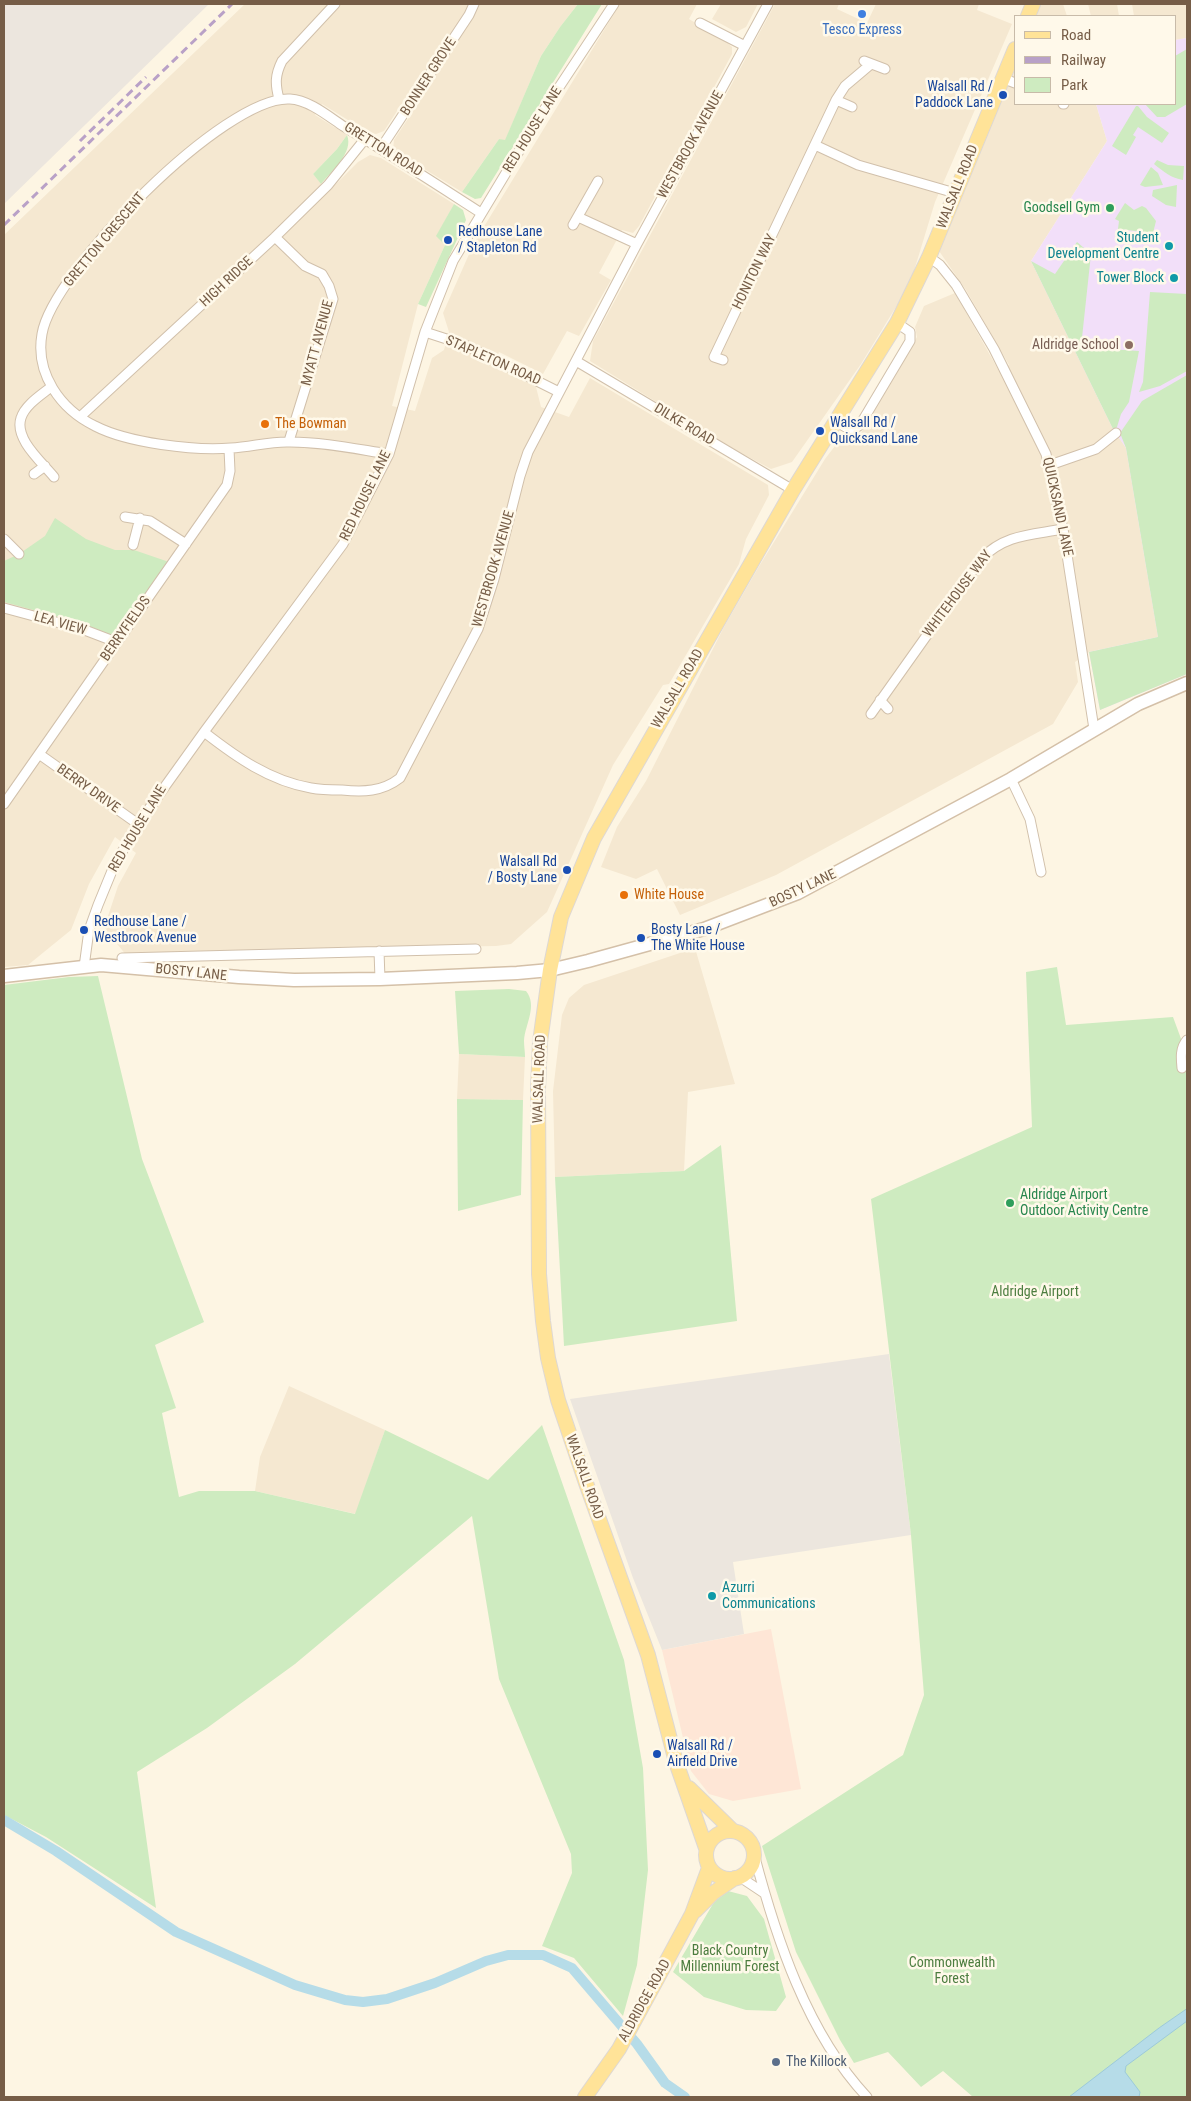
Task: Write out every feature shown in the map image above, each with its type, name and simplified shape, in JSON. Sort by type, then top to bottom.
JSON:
[{"type":"main road","name":"WALSALL ROAD","points":[[706,1848],[686,1786],[676,1762],[648,1655],[586,1484],[558,1400],[548,1358],[542,1321],[539,1274],[538,1089],[540,1042],[550,970],[561,917],[594,838],[793,490],[897,323],[929,257],[955,192],[1009,81],[1014,54]]},
{"type":"main road","name":"BOSTY LANE","points":[[4,976],[101,965],[285,980],[380,979],[550,970],[704,929],[798,893],[1011,779],[1138,704],[1187,683]]},
{"type":"main road","name":"WALSALL ROAD","points":[[686,1786],[733,1831]]},
{"type":"main road","points":[[733,1831],[748,1838],[754,1854],[750,1867],[737,1877],[722,1878],[709,1868],[706,1848],[714,1836],[722,1832],[733,1831]]},
{"type":"main road","name":"ALDRIDGE ROAD","points":[[583,2097],[594,2085],[633,2023],[692,1914],[709,1868]]},
{"type":"main road","name":"ALDRIDGE ROAD","points":[[692,1914],[713,1893],[737,1877]]},
{"type":"street","points":[[279,99],[275,85],[276,72],[282,61],[335,4]]},
{"type":"street","name":"BONNER GROVE","points":[[381,148],[470,15],[474,4]]},
{"type":"street","name":"RED HOUSE LANE","points":[[84,966],[88,930],[114,866],[138,824],[343,544],[389,454],[425,332],[454,261],[542,113],[614,4]]},
{"type":"street","name":"WESTBROOK AVENUE","points":[[204,732],[235,756],[262,771],[282,781],[311,788],[354,791],[381,789],[400,778],[478,629],[494,579],[520,476],[528,452],[637,244],[768,4]]},
{"type":"street","points":[[700,23],[745,46]]},
{"type":"street","name":"HONITON WAY","points":[[723,360],[714,357],[804,180],[815,145],[836,100],[845,86],[867,63],[885,69]]},
{"type":"street","name":"GRETTON ROAD","points":[[279,99],[294,99],[310,106],[381,148],[481,214]]},
{"type":"street","name":"GRETTON CRESCENT","points":[[279,99],[259,107],[222,127],[189,150],[133,203],[93,249],[64,287],[47,316],[42,331],[42,356],[51,387],[68,408],[95,426],[161,445],[229,449],[289,442],[389,454]]},
{"type":"street","points":[[836,100],[852,108]]},
{"type":"street","name":"HIGH RIDGE","points":[[80,417],[275,237],[328,185],[365,139]]},
{"type":"street","points":[[815,145],[858,165],[955,192]]},
{"type":"street","points":[[598,180],[576,221],[637,244]]},
{"type":"street","name":"MYATT AVENUE","points":[[275,237],[305,266],[322,274],[329,286],[333,299],[289,442]]},
{"type":"street","name":"QUICKSAND LANE","points":[[929,257],[940,264],[950,275],[994,349],[1041,440],[1050,465],[1064,529],[1094,729]]},
{"type":"street","points":[[836,422],[852,430],[860,425],[910,341],[910,332],[897,323]]},
{"type":"street","name":"STAPLETON ROAD","points":[[425,332],[465,345],[559,392]]},
{"type":"street","name":"DILKE ROAD","points":[[576,360],[793,490]]},
{"type":"street","points":[[51,387],[26,409],[21,417],[20,426],[21,434],[27,444],[54,477]]},
{"type":"street","points":[[1050,465],[1096,449],[1116,433]]},
{"type":"street","name":"BERRYFIELDS","points":[[4,804],[227,485],[230,471],[229,449]]},
{"type":"street","points":[[34,474],[45,466]]},
{"type":"street","points":[[124,516],[140,518],[160,526],[186,544]]},
{"type":"street","points":[[133,545],[140,518]]},
{"type":"street","name":"WHITEHOUSE WAY","points":[[871,714],[981,558],[991,549],[1008,539],[1064,529]]},
{"type":"street","points":[[4,539],[18,554]]},
{"type":"street","name":"LEA VIEW","points":[[4,608],[82,629],[116,642]]},
{"type":"street","points":[[880,700],[888,709]]},
{"type":"street","name":"BERRY DRIVE","points":[[39,754],[138,824]]},
{"type":"street","points":[[1011,779],[1030,819],[1041,872]]},
{"type":"street","name":"BOSTY LANE","points":[[122,958],[379,951],[454,954],[476,949]]},
{"type":"street","points":[[379,951],[380,979]]},
{"type":"street","points":[[1182,1068],[1180,1057],[1183,1045],[1187,1040]]},
{"type":"street","points":[[754,1854],[764,1893],[806,2006],[848,2074],[867,2097]]},
{"type":"street","points":[[737,1877],[764,1893]]},
{"type":"shaded area","points":[[4,4],[209,4],[4,204]]},
{"type":"shaded area","points":[[245,4],[578,4],[541,56],[505,141],[499,139],[462,192],[393,150],[394,140],[432,82],[420,76],[384,131],[376,134],[369,133],[322,104],[315,115],[347,135],[337,149],[313,174],[328,192],[358,162],[370,155],[381,158],[454,204],[437,236],[445,245],[418,304],[392,406],[415,411],[432,358],[444,350],[449,332],[443,313],[474,243],[620,4],[697,4],[689,19],[727,42],[732,47],[732,54],[639,226],[633,233],[622,230],[599,273],[611,280],[579,336],[567,331],[543,374],[499,352],[494,365],[536,387],[541,407],[569,417],[590,378],[768,485],[769,495],[746,539],[739,564],[669,684],[663,685],[613,765],[547,912],[511,944],[496,946],[211,951],[127,956],[104,928],[118,886],[136,853],[115,837],[89,884],[71,930],[28,965],[4,967],[4,235]]},
{"type":"shaded area","points":[[721,4],[758,4],[746,27],[736,32],[712,19]]},
{"type":"shaded area","points":[[775,4],[839,4],[837,9],[867,23],[876,4],[979,4],[977,10],[1012,24],[935,202],[910,284],[861,364],[792,462],[771,469],[726,445],[590,361],[593,341]]},
{"type":"shaded area","points":[[1041,4],[1063,4],[1067,15],[1036,15]]},
{"type":"shaded area","points":[[1088,4],[1117,4],[1119,15],[1091,15]]},
{"type":"shaded area","points":[[1132,4],[1187,4],[1187,38],[1176,40],[1176,15],[1134,15]]},
{"type":"shaded area","name":"Aldridge School","points":[[1187,38],[1187,674],[1100,710],[1089,652],[1158,637],[1126,448],[1113,429],[1031,261],[1107,141],[1096,105],[1176,105],[1176,40]]},
{"type":"shaded area","points":[[1014,68],[1014,105],[1096,105],[1107,141],[1031,261],[1113,429],[1126,448],[1158,637],[1089,652],[1075,662],[1078,682],[1053,724],[776,875],[680,915],[657,869],[636,879],[601,867],[617,827],[646,781],[724,627],[758,568],[825,459],[838,442],[861,433],[917,337],[915,327],[924,306],[955,293],[999,371],[1009,365],[966,290],[939,251]]},
{"type":"shaded area","points":[[695,948],[735,1084],[688,1092],[684,1171],[555,1177],[553,1091],[562,1015],[569,998],[584,985]]},
{"type":"shaded area","points":[[459,1054],[525,1057],[523,1100],[457,1099]]},
{"type":"shaded area","points":[[889,1354],[911,1535],[733,1562],[744,1634],[662,1650],[633,1578],[570,1399]]},
{"type":"shaded area","points":[[289,1386],[385,1430],[356,1514],[255,1491],[260,1457]]},
{"type":"shaded area","points":[[771,1629],[801,1789],[733,1801],[709,1794],[691,1771],[662,1650]]},
{"type":"green space","points":[[578,4],[602,4],[481,198],[475,199],[462,192],[499,139],[505,140],[541,56]]},
{"type":"green space","points":[[1187,49],[1187,104],[1165,117],[1157,117],[1146,105],[1176,105],[1176,55]]},
{"type":"green space","points":[[1136,106],[1147,117],[1169,133],[1162,143],[1138,127],[1133,135],[1136,137],[1126,155],[1112,146]]},
{"type":"green space","points":[[347,135],[348,141],[345,155],[321,184],[313,174],[337,149]]},
{"type":"green space","points":[[1157,160],[1168,165],[1184,166],[1183,180],[1161,170],[1154,164]]},
{"type":"green space","points":[[1151,167],[1158,173],[1163,185],[1145,187],[1140,185]]},
{"type":"green space","points":[[1177,185],[1176,207],[1166,205],[1152,196],[1153,190]]},
{"type":"green space","points":[[1125,203],[1134,210],[1142,206],[1146,208],[1156,221],[1153,233],[1118,229],[1119,221],[1115,219]]},
{"type":"green space","points":[[454,204],[463,210],[466,220],[426,307],[418,304],[445,245],[436,236]]},
{"type":"green space","points":[[1077,242],[1091,254],[1081,347],[1139,351],[1129,402],[1121,414],[1117,427],[1113,429],[1031,261],[1055,274]]},
{"type":"green space","points":[[1150,292],[1187,294],[1187,371],[1160,386],[1139,392],[1143,382]]},
{"type":"green space","points":[[1187,375],[1187,674],[1100,710],[1089,652],[1158,637],[1126,448],[1120,433],[1142,401]]},
{"type":"green space","points":[[55,518],[86,539],[115,550],[134,550],[169,562],[117,637],[84,624],[4,602],[4,561],[19,554],[45,536]]},
{"type":"green space","name":"Aldridge Airport","points":[[1057,967],[1066,1025],[1173,1017],[1187,1055],[1187,2097],[973,2097],[943,2071],[921,2087],[888,2052],[854,2063],[840,2040],[796,1952],[762,1846],[903,1755],[924,1695],[911,1535],[871,1199],[1032,1127],[1026,972]]},
{"type":"green space","points":[[98,976],[142,1159],[204,1322],[155,1345],[176,1408],[162,1413],[179,1497],[199,1491],[255,1491],[355,1514],[385,1430],[488,1480],[542,1425],[624,1660],[643,1768],[648,1870],[637,1965],[623,2016],[574,1958],[542,1946],[572,1873],[571,1854],[499,1679],[472,1516],[295,1664],[207,1728],[137,1772],[156,1908],[46,1837],[4,1815],[4,985],[69,977]]},
{"type":"green space","points":[[509,989],[526,991],[531,1003],[524,1041],[525,1057],[459,1054],[455,991]]},
{"type":"green space","points":[[457,1099],[523,1100],[521,1195],[458,1211]]},
{"type":"green space","points":[[721,1145],[737,1321],[564,1346],[555,1177],[684,1171]]},
{"type":"green space","name":"Black Country Millennium Forest","points":[[728,1891],[747,1896],[764,1919],[786,1997],[776,2011],[746,2010],[704,1997],[673,1972],[714,1902]]},
{"type":"water","points":[[1187,2009],[1187,2021],[1126,2066],[1125,2072],[1140,2092],[1139,2097],[1069,2097],[1159,2028]]},
{"type":"waterway","points":[[4,1820],[56,1851],[176,1932],[295,1985],[345,2000],[363,2002],[387,1999],[435,1983],[486,1961],[508,1955],[543,1955],[572,1968],[637,2044],[665,2083],[685,2097]]},
{"type":"railway","points":[[4,225],[232,4]]},
{"type":"railway","points":[[80,141],[146,77]]},
{"type":"place","name":"Tesco Express","points":[[862,14]]},
{"type":"place","name":"Walsall Rd / Paddock Lane","points":[[1003,95]]},
{"type":"place","name":"Goodsell Gym","points":[[1110,208]]},
{"type":"place","name":"Redhouse Lane / Stapleton Rd","points":[[448,240]]},
{"type":"place","name":"Student Development Centre","points":[[1169,246]]},
{"type":"place","name":"Tower Block","points":[[1174,278]]},
{"type":"place","name":"Aldridge School","points":[[1129,345]]},
{"type":"place","name":"The Bowman","points":[[265,424]]},
{"type":"place","name":"Walsall Rd / Quicksand Lane","points":[[820,431]]},
{"type":"place","name":"Walsall Rd / Bosty Lane","points":[[567,870]]},
{"type":"place","name":"White House","points":[[624,895]]},
{"type":"place","name":"Redhouse Lane / Westbrook Avenue","points":[[84,930]]},
{"type":"place","name":"Bosty Lane / The White House","points":[[641,938]]},
{"type":"place","name":"Aldridge Airport Outdoor Activity Centre","points":[[1010,1203]]},
{"type":"place","name":"Azurri Communications","points":[[712,1596]]},
{"type":"place","name":"Walsall Rd / Airfield Drive","points":[[657,1754]]},
{"type":"place","name":"The Killock","points":[[776,2062]]},
{"type":"park label","name":"Commonwealth Forest","points":[[952,1972]]}]
